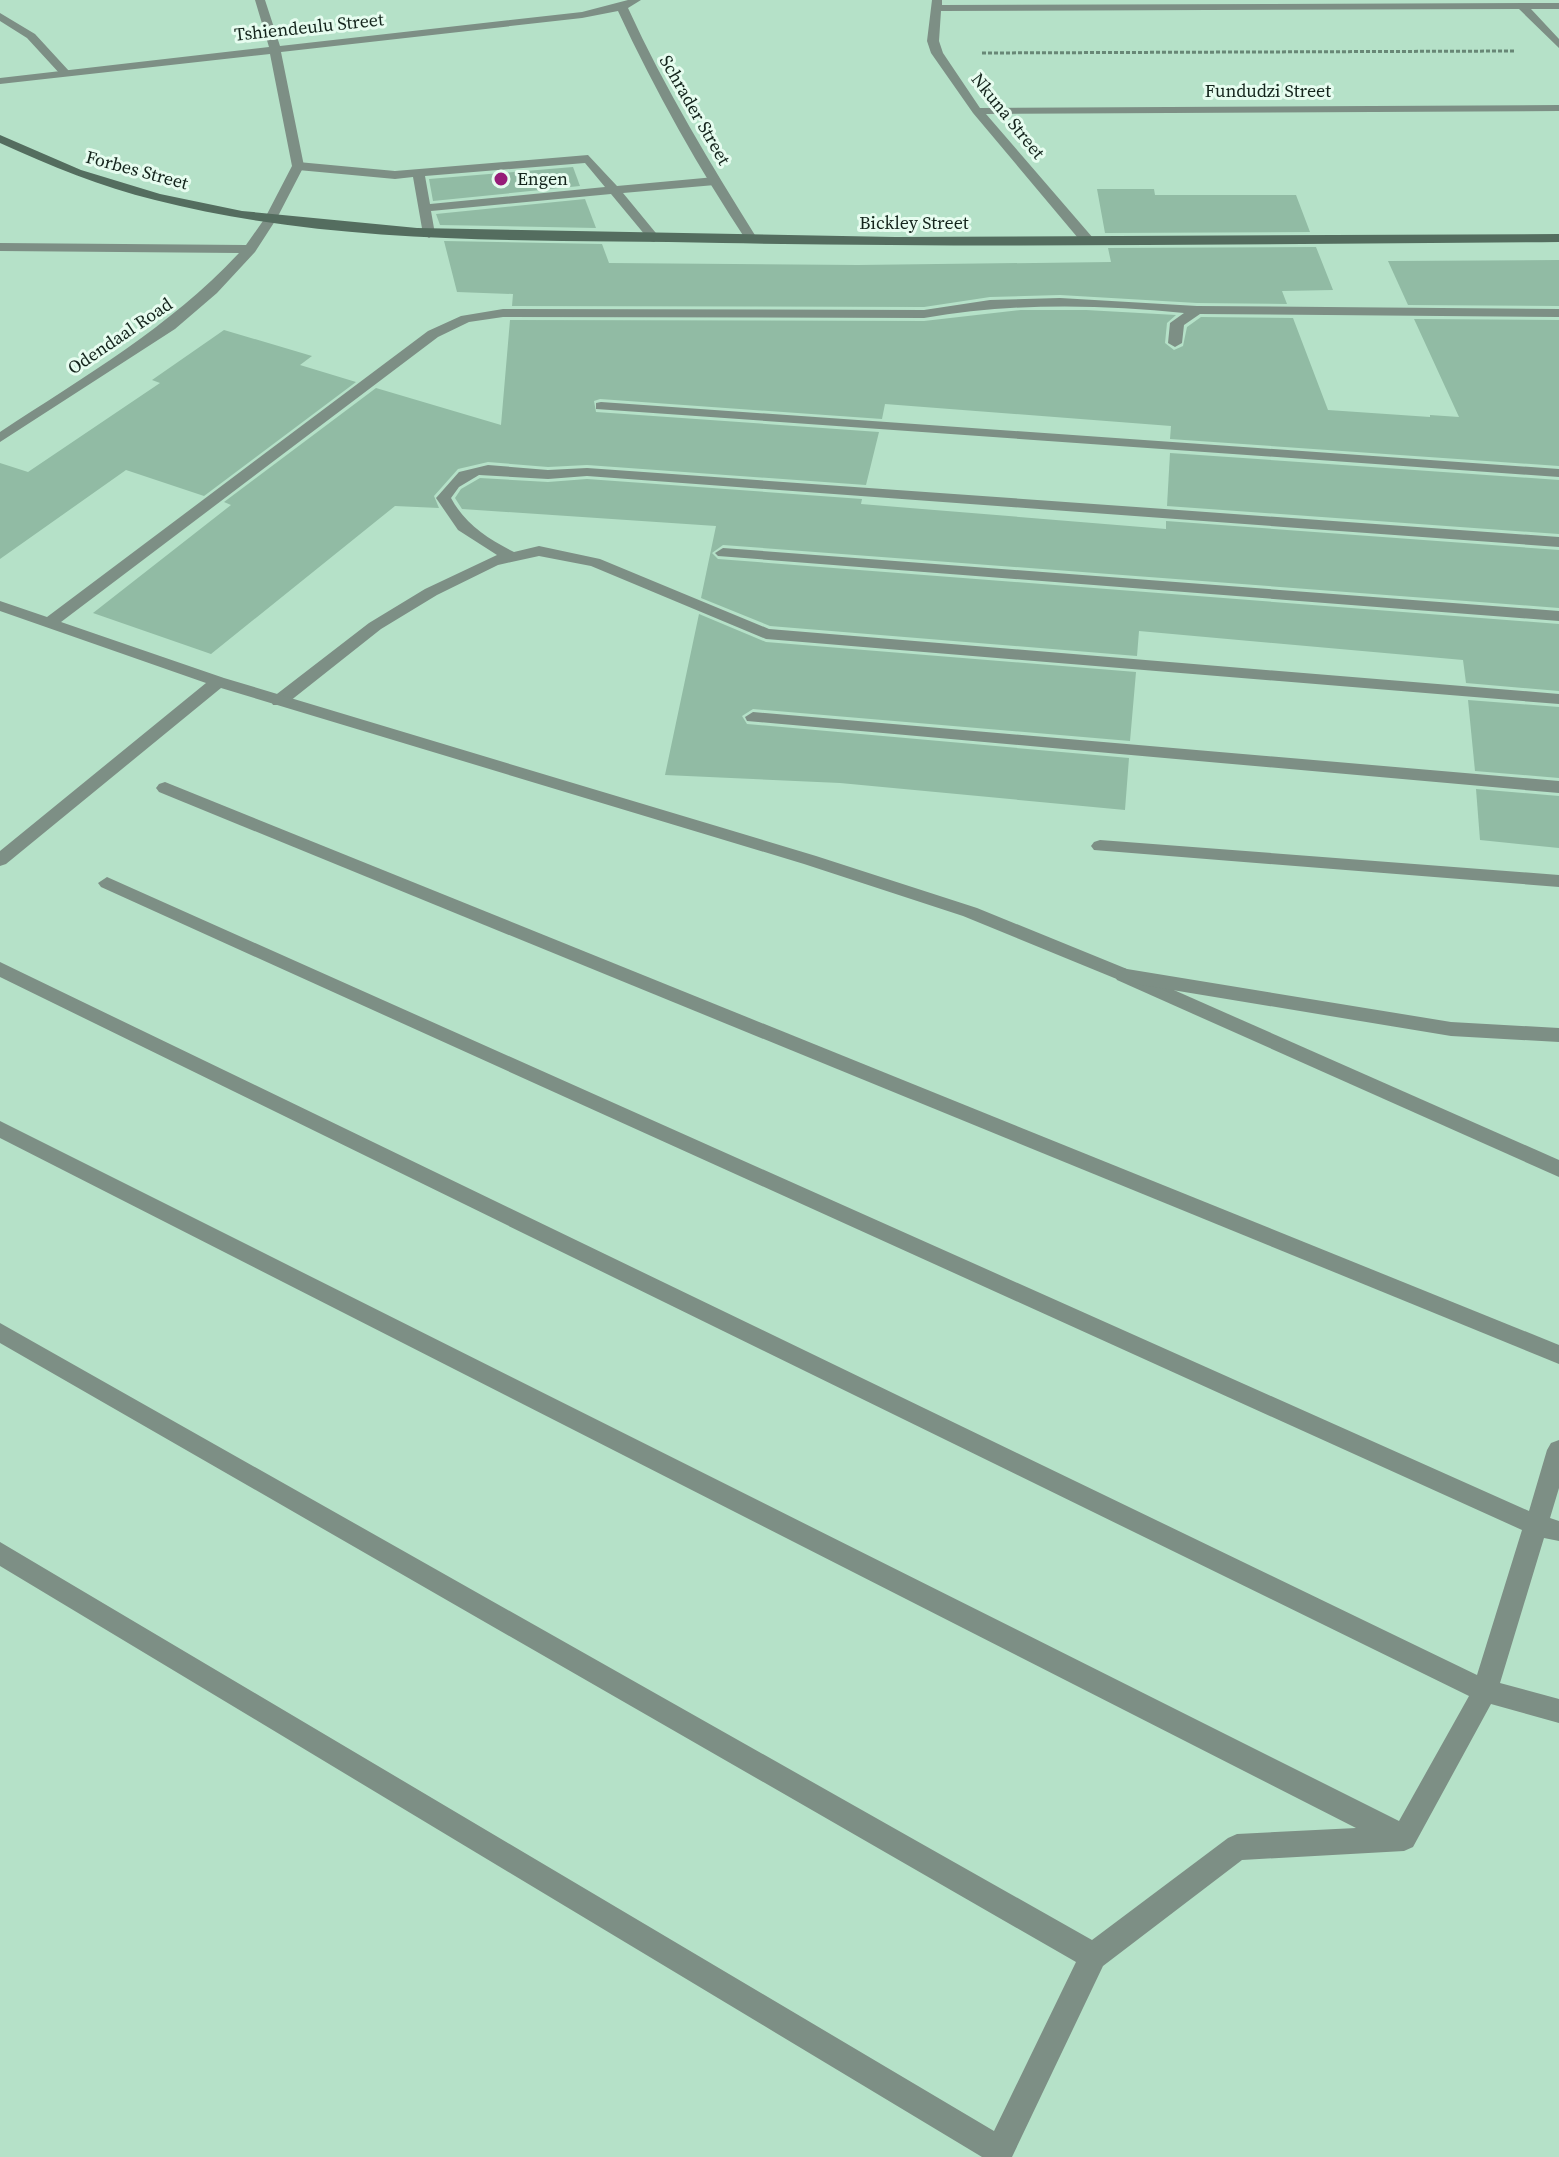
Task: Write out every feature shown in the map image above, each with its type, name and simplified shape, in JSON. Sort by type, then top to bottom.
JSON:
[{"type":"street","points":[[260,0],[275,49],[298,166],[368,174],[418,173],[581,158],[594,163],[654,238]]},
{"type":"street","points":[[622,7],[636,0]]},
{"type":"street","points":[[937,53],[933,41],[936,4],[1559,6]]},
{"type":"street","points":[[1522,6],[1559,45]]},
{"type":"street","name":"Tshiendeulu Street","points":[[0,81],[582,15],[622,7]]},
{"type":"street","name":"Schrader Street","points":[[622,7],[671,109],[752,240]]},
{"type":"street","points":[[0,16],[31,36],[65,73]]},
{"type":"street","name":"Nkuna Street","points":[[937,53],[977,111],[1088,241]]},
{"type":"street","name":"Fundudzi Street","points":[[977,111],[1559,108]]},
{"type":"street","name":"Forbes Street","points":[[0,139],[43,161],[95,180],[152,196],[271,218]]},
{"type":"street","name":"Odendaal Road","points":[[0,438],[170,326],[212,290],[250,249],[271,218],[298,166]]},
{"type":"street","points":[[418,173],[429,234]]},
{"type":"street","points":[[424,208],[715,181]]},
{"type":"street","name":"Bickley Street","points":[[271,218],[429,234],[752,240],[1559,238]]},
{"type":"street","points":[[0,247],[250,249]]},
{"type":"street","points":[[49,623],[433,334],[466,319],[531,312],[924,314],[962,306],[1036,304],[1154,305],[1197,310],[1559,313]]},
{"type":"street","points":[[1175,343],[1177,323],[1197,310]]},
{"type":"street","points":[[924,314],[938,327]]},
{"type":"street","points":[[601,406],[1559,473]]},
{"type":"street","points":[[513,557],[490,547],[458,523],[443,498],[453,482],[486,467],[542,475],[587,472],[1559,542]]},
{"type":"street","points":[[279,701],[375,626],[493,561],[539,551],[595,562],[766,634],[1559,699]]},
{"type":"street","points":[[723,553],[1559,616]]},
{"type":"street","points":[[0,606],[218,682],[810,860],[955,907],[1124,975],[1559,1169]]},
{"type":"street","points":[[0,860],[218,682]]},
{"type":"street","points":[[753,717],[1559,787]]},
{"type":"street","points":[[165,788],[1559,1355]]},
{"type":"street","points":[[1100,846],[1559,881]]},
{"type":"street","points":[[107,883],[1547,1528]]},
{"type":"street","points":[[0,969],[1485,1691],[1559,1711]]},
{"type":"street","points":[[1124,975],[1451,1029],[1559,1035]]},
{"type":"street","points":[[0,1129],[1404,1838]]},
{"type":"street","points":[[0,1332],[1093,1956]]},
{"type":"street","points":[[1404,1838],[1485,1691],[1547,1528],[1559,1450]]},
{"type":"street","points":[[0,1553],[998,2153],[1093,1956],[1237,1847],[1404,1838]]},
{"type":"path","points":[[937,53],[1527,50]]},
{"type":"building","points":[[573,167],[580,186],[433,201],[429,179]]},
{"type":"building","points":[[1097,189],[1154,189],[1155,195],[1296,195],[1310,232],[1105,233]]},
{"type":"building","points":[[585,199],[596,228],[440,225],[436,214]]},
{"type":"building","points":[[444,241],[602,244],[609,263],[858,265],[1111,262],[1108,248],[1316,247],[1333,290],[1282,291],[1287,304],[1197,303],[1060,295],[990,297],[924,307],[512,306],[513,294],[457,292]]},
{"type":"building","points":[[1559,260],[1559,306],[1408,305],[1388,261]]},
{"type":"building","points":[[1021,310],[1176,315],[1167,323],[1165,343],[1174,350],[1183,346],[1187,327],[1201,317],[1293,318],[1328,410],[1430,417],[1459,417],[1414,319],[1559,320],[1559,466],[1170,439],[1171,426],[885,404],[882,419],[600,399],[594,401],[596,412],[879,432],[866,485],[587,465],[548,467],[488,462],[458,469],[434,496],[439,508],[395,506],[211,654],[93,613],[231,505],[224,502],[376,388],[501,425],[510,320],[924,321]]},
{"type":"building","points":[[224,330],[312,356],[300,365],[356,382],[204,496],[126,470],[0,559],[0,463],[28,472],[160,383],[152,380]]},
{"type":"building","points":[[1170,453],[1559,480],[1559,534],[1167,506]]},
{"type":"building","points":[[480,478],[548,482],[587,479],[862,499],[861,504],[1166,529],[1166,521],[1559,550],[1559,608],[723,545],[712,553],[718,559],[1559,624],[1559,691],[1466,683],[1463,660],[1139,631],[1137,656],[770,626],[701,598],[716,526],[462,509],[455,498],[461,489]]},
{"type":"building","points":[[699,614],[766,642],[1136,672],[1130,741],[753,709],[742,716],[747,724],[1129,758],[1125,810],[840,783],[665,775]]},
{"type":"building","points":[[1468,700],[1559,707],[1559,778],[1475,771]]},
{"type":"building","points":[[1476,789],[1559,796],[1559,848],[1480,840]]},
{"type":"place","name":"Engen","points":[[501,179]]}]
